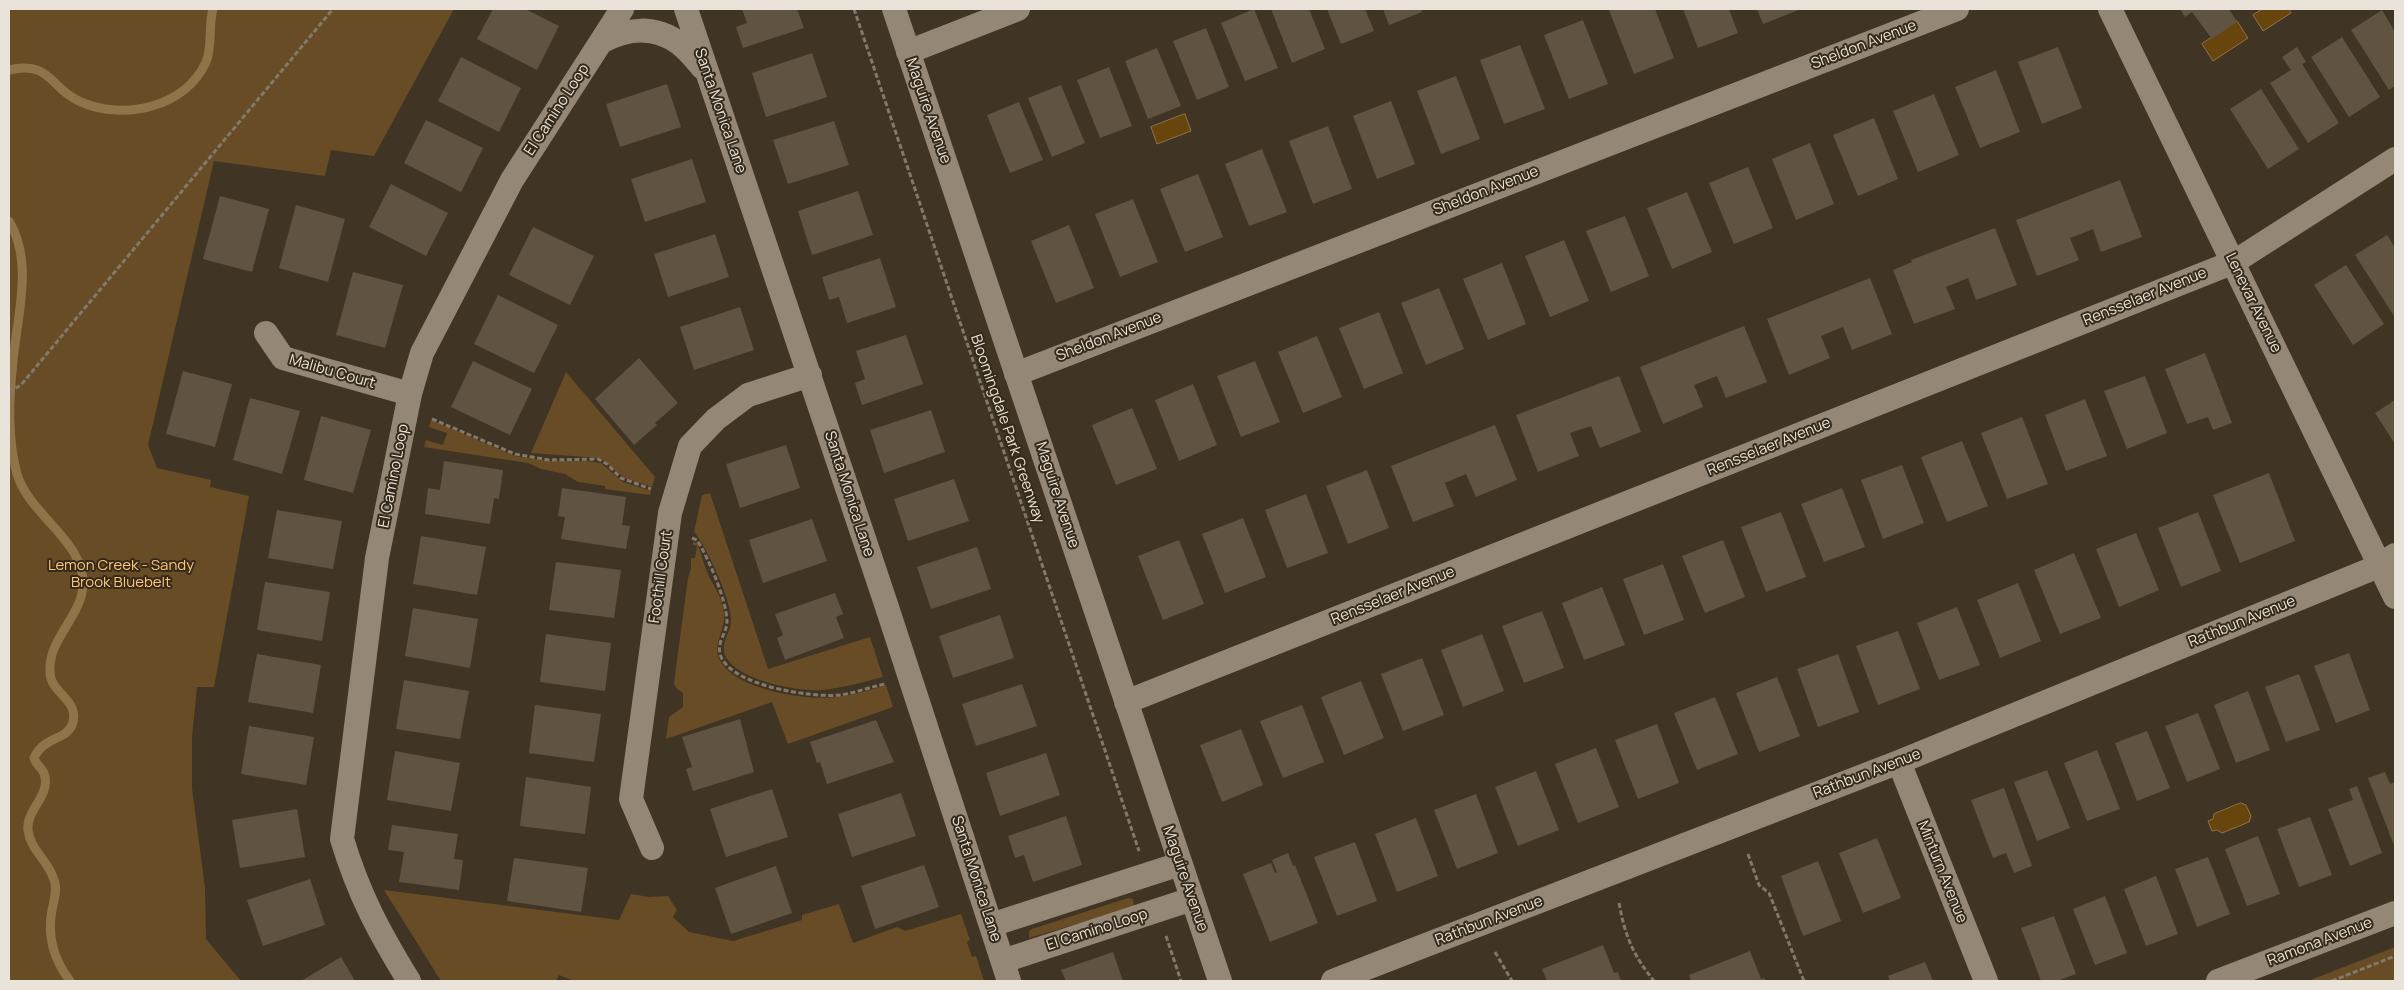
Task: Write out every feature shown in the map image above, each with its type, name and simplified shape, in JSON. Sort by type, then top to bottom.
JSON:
[{"type":"street","name":"El Camino Loop","points":[[409,981],[376,927],[355,881],[342,839],[377,558],[410,394],[422,353],[512,180],[622,9]]},
{"type":"street","name":"Santa Monica Lane","points":[[686,9],[705,70],[810,375],[1006,971]]},
{"type":"street","name":"Maguire Avenue","points":[[894,9],[1220,981]]},
{"type":"street","points":[[908,52],[1018,9]]},
{"type":"street","name":"Sheldon Avenue","points":[[1016,374],[1957,9]]},
{"type":"street","name":"Lenevar Avenue","points":[[2110,9],[2234,262],[2387,561],[2395,597]]},
{"type":"street","points":[[601,42],[617,33],[631,30],[647,31],[680,44],[705,70]]},
{"type":"street","name":"Rensselaer Avenue","points":[[1126,702],[2234,262],[2395,158]]},
{"type":"street","name":"Malibu Court","points":[[266,334],[284,358],[410,394]]},
{"type":"street","name":"Foothill Court","points":[[652,848],[631,798],[670,513],[678,479],[690,446],[716,419],[748,395],[810,375]]},
{"type":"street","name":"Rathbun Avenue","points":[[1334,981],[1899,762],[2387,561]]},
{"type":"street","name":"Minturn Avenue","points":[[1899,762],[1986,981]]},
{"type":"street","points":[[992,925],[1180,864]]},
{"type":"street","name":"El Camino Loop","points":[[1006,971],[1192,899]]},
{"type":"street","name":"Ramona Avenue","points":[[2218,981],[2395,913]]},
{"type":"path","points":[[9,392],[21,385],[333,9]]},
{"type":"path","name":"Bloomingdale Park Greenway","points":[[854,9],[1140,855]]},
{"type":"path","points":[[429,418],[515,454],[549,460],[598,460],[629,482],[655,490]]},
{"type":"path","points":[[697,540],[724,602],[726,629],[719,648],[722,659],[731,670],[764,685],[810,694],[840,695],[888,683]]},
{"type":"path","points":[[1748,854],[1759,885],[1769,893],[1804,981]]},
{"type":"path","points":[[1619,903],[1626,937],[1642,966],[1654,981]]},
{"type":"path","points":[[1164,929],[1181,981]]},
{"type":"path","points":[[1495,952],[1512,981]]},
{"type":"path","points":[[2332,981],[2395,956]]},
{"type":"green space","name":"Lemon Creek - Sandy Brook Bluebelt","points":[[9,9],[454,9],[374,156],[331,150],[325,176],[214,161],[148,445],[157,468],[211,480],[210,487],[249,496],[214,687],[197,687],[192,737],[192,788],[205,888],[206,939],[241,981],[9,981]]},
{"type":"green space","points":[[566,372],[655,477],[652,487],[625,478],[600,458],[531,453]]},
{"type":"green space","points":[[431,420],[515,456],[549,461],[601,463],[623,482],[651,491],[650,495],[605,489],[605,486],[578,482],[565,474],[541,469],[528,463],[424,447],[426,440],[443,445],[447,433],[429,427]]},
{"type":"green space","points":[[710,493],[768,669],[870,637],[883,677],[823,690],[798,689],[752,677],[729,662],[724,648],[730,628],[730,611],[723,587],[711,561],[694,532],[702,495]]},
{"type":"green space","points":[[693,542],[697,543],[707,572],[722,602],[724,620],[718,641],[718,652],[719,658],[727,669],[739,678],[754,685],[790,695],[808,697],[843,696],[886,685],[893,707],[788,744],[772,702],[666,739],[669,717],[683,707],[683,693],[676,688],[674,683],[691,558],[695,558],[697,546],[693,545]]},
{"type":"green space","points":[[384,890],[619,920],[631,894],[649,897],[668,896],[677,910],[673,917],[689,932],[733,941],[802,920],[802,915],[839,904],[853,943],[897,927],[905,931],[961,914],[970,940],[967,942],[972,957],[976,956],[984,981],[574,981],[559,975],[556,981],[441,981]]},
{"type":"green space","points":[[1128,898],[1133,899],[1134,907],[1029,938],[1029,931],[1032,929]]},
{"type":"green space","points":[[2395,947],[2395,981],[2308,981]]},
{"type":"shaded area","points":[[2263,9],[2289,9],[2291,13],[2263,31],[2253,15]]},
{"type":"shaded area","points":[[2237,21],[2248,38],[2213,61],[2202,44]]},
{"type":"shaded area","points":[[1185,114],[1191,131],[1157,144],[1151,127]]},
{"type":"shaded area","points":[[2241,803],[2246,805],[2251,816],[2249,822],[2222,833],[2217,830],[2212,831],[2208,821],[2213,819],[2214,814]]},
{"type":"building","points":[[493,9],[525,9],[559,26],[537,70],[477,39]]},
{"type":"building","points":[[742,9],[797,9],[804,28],[743,48],[736,27],[747,23]]},
{"type":"building","points":[[1254,9],[1278,68],[1245,81],[1221,23]]},
{"type":"building","points":[[1271,9],[1309,9],[1325,49],[1292,63]]},
{"type":"building","points":[[1327,9],[1365,9],[1374,31],[1341,44]]},
{"type":"building","points":[[1383,9],[1421,9],[1422,12],[1389,25]]},
{"type":"building","points":[[1655,9],[1674,58],[1634,74],[1609,10]]},
{"type":"building","points":[[1683,9],[1729,9],[1738,33],[1698,48]]},
{"type":"building","points":[[1757,9],[1801,9],[1763,24]]},
{"type":"building","points":[[2180,9],[2229,9],[2237,22],[2212,39],[2192,12],[2185,17]]},
{"type":"building","points":[[2382,10],[2395,32],[2395,86],[2389,90],[2351,30]]},
{"type":"building","points":[[1583,20],[1608,84],[1569,99],[1544,35]]},
{"type":"building","points":[[1206,28],[1229,87],[1197,100],[1173,41]]},
{"type":"building","points":[[2342,37],[2380,97],[2349,117],[2311,57]]},
{"type":"building","points":[[1520,45],[1545,109],[1504,124],[1480,60]]},
{"type":"building","points":[[2058,47],[2082,108],[2042,124],[2018,62]]},
{"type":"building","points":[[2297,47],[2306,62],[2302,64],[2339,123],[2308,143],[2270,83],[2291,70],[2282,57]]},
{"type":"building","points":[[1157,48],[1181,106],[1148,119],[1125,61]]},
{"type":"building","points":[[812,53],[827,97],[766,117],[752,73]]},
{"type":"building","points":[[461,57],[521,88],[499,132],[438,101]]},
{"type":"building","points":[[1109,67],[1132,126],[1100,138],[1077,80]]},
{"type":"building","points":[[1996,70],[2020,132],[1980,148],[1955,87]]},
{"type":"building","points":[[1456,76],[1480,139],[1441,154],[1417,91]]},
{"type":"building","points":[[667,84],[681,127],[620,147],[606,104]]},
{"type":"building","points":[[1061,85],[1085,143],[1052,157],[1028,98]]},
{"type":"building","points":[[2261,89],[2299,149],[2268,169],[2230,109]]},
{"type":"building","points":[[1934,94],[1959,155],[1918,172],[1893,111]]},
{"type":"building","points":[[1391,101],[1415,164],[1377,179],[1353,116]]},
{"type":"building","points":[[1019,102],[1043,160],[1010,173],[987,115]]},
{"type":"building","points":[[1874,118],[1898,179],[1858,196],[1833,135]]},
{"type":"building","points":[[426,120],[483,148],[461,192],[404,163]]},
{"type":"building","points":[[834,121],[849,165],[788,184],[773,140]]},
{"type":"building","points":[[1328,126],[1352,189],[1313,204],[1289,141]]},
{"type":"building","points":[[1810,143],[1834,204],[1796,220],[1772,159]]},
{"type":"building","points":[[1262,149],[1287,212],[1249,226],[1225,164]]},
{"type":"building","points":[[692,159],[706,202],[645,222],[631,179]]},
{"type":"building","points":[[1748,167],[1773,228],[1734,244],[1709,183]]},
{"type":"building","points":[[1198,174],[1223,237],[1185,252],[1160,189]]},
{"type":"building","points":[[2120,180],[2142,237],[2101,252],[2093,229],[2070,238],[2079,260],[2037,276],[2016,220]]},
{"type":"building","points":[[391,184],[448,213],[426,256],[369,227]]},
{"type":"building","points":[[858,191],[873,235],[812,255],[798,211]]},
{"type":"building","points":[[1687,192],[1712,252],[1672,269],[1647,208]]},
{"type":"building","points":[[220,196],[269,209],[252,272],[203,259]]},
{"type":"building","points":[[1133,199],[1158,262],[1120,277],[1095,214]]},
{"type":"building","points":[[296,205],[345,219],[328,282],[279,268]]},
{"type":"building","points":[[1625,216],[1649,276],[1611,292],[1586,231]]},
{"type":"building","points":[[1069,225],[1094,288],[1056,303],[1031,241]]},
{"type":"building","points":[[533,227],[594,256],[570,305],[509,275]]},
{"type":"building","points":[[1995,228],[2017,285],[1976,300],[1968,278],[1946,287],[1955,309],[1914,324],[1893,270],[1912,262],[1911,260]]},
{"type":"building","points":[[715,234],[729,277],[668,297],[654,254]]},
{"type":"building","points":[[2387,235],[2395,248],[2394,316],[2355,255]]},
{"type":"building","points":[[1564,240],[1589,301],[1550,317],[1525,256]]},
{"type":"building","points":[[880,258],[896,307],[847,323],[839,297],[829,300],[822,277]]},
{"type":"building","points":[[1502,263],[1526,324],[1488,340],[1463,279]]},
{"type":"building","points":[[2346,265],[2384,324],[2353,345],[2314,285]]},
{"type":"building","points":[[353,272],[403,285],[385,348],[336,335]]},
{"type":"building","points":[[1870,278],[1892,334],[1852,350],[1843,327],[1821,336],[1830,358],[1789,375],[1767,319]]},
{"type":"building","points":[[1439,288],[1464,349],[1426,365],[1401,303]]},
{"type":"building","points":[[498,295],[558,325],[534,373],[474,344]]},
{"type":"building","points":[[740,307],[754,350],[694,370],[680,327]]},
{"type":"building","points":[[1379,312],[1403,373],[1364,389],[1339,328]]},
{"type":"building","points":[[1744,326],[1767,382],[1726,398],[1717,376],[1694,385],[1703,407],[1663,424],[1640,367]]},
{"type":"building","points":[[906,335],[923,384],[862,405],[855,383],[865,379],[856,351]]},
{"type":"building","points":[[1317,336],[1342,397],[1303,413],[1278,352]]},
{"type":"building","points":[[2205,353],[2232,423],[2213,430],[2208,417],[2187,424],[2165,369]]},
{"type":"building","points":[[639,358],[678,403],[634,445],[595,399]]},
{"type":"building","points":[[473,361],[532,389],[510,435],[451,407]]},
{"type":"building","points":[[1255,361],[1280,422],[1241,437],[1217,376]]},
{"type":"building","points":[[183,371],[232,384],[215,447],[166,434]]},
{"type":"building","points":[[1619,376],[1641,432],[1600,448],[1591,426],[1570,433],[1579,456],[1538,472],[1516,415]]},
{"type":"building","points":[[2145,376],[2167,433],[2127,449],[2104,391]]},
{"type":"building","points":[[1193,384],[1217,445],[1179,461],[1155,400]]},
{"type":"building","points":[[250,398],[300,411],[282,474],[233,460]]},
{"type":"building","points":[[2085,399],[2107,456],[2066,471],[2045,415]]},
{"type":"building","points":[[2395,400],[2395,444],[2375,413]]},
{"type":"building","points":[[1132,408],[1157,469],[1116,485],[1092,425]]},
{"type":"building","points":[[931,410],[945,452],[884,473],[870,430]]},
{"type":"building","points":[[321,416],[371,430],[353,493],[304,480]]},
{"type":"building","points":[[2022,417],[2048,484],[2007,499],[1981,433]]},
{"type":"building","points":[[1495,425],[1517,480],[1476,497],[1466,474],[1445,483],[1454,506],[1413,522],[1391,466]]},
{"type":"building","points":[[1962,441],[1988,506],[1947,522],[1921,457]]},
{"type":"building","points":[[786,445],[800,488],[740,508],[726,464]]},
{"type":"building","points":[[444,461],[503,470],[499,499],[494,498],[490,524],[425,514],[428,488],[440,490]]},
{"type":"building","points":[[1902,465],[1924,523],[1883,539],[1861,480]]},
{"type":"building","points":[[1367,470],[1389,528],[1348,544],[1326,486]]},
{"type":"building","points":[[2269,473],[2295,541],[2240,563],[2213,495]]},
{"type":"building","points":[[954,479],[969,521],[908,541],[894,499]]},
{"type":"building","points":[[562,488],[626,497],[622,525],[630,526],[626,549],[561,539],[565,517],[558,516]]},
{"type":"building","points":[[1842,488],[1865,547],[1824,562],[1801,504]]},
{"type":"building","points":[[1306,494],[1328,553],[1287,568],[1265,510]]},
{"type":"building","points":[[277,510],[342,521],[333,569],[268,558]]},
{"type":"building","points":[[1781,512],[1806,577],[1766,592],[1741,527]]},
{"type":"building","points":[[2198,512],[2221,571],[2181,587],[2158,528]]},
{"type":"building","points":[[1243,518],[1266,577],[1225,593],[1202,534]]},
{"type":"building","points":[[812,519],[827,561],[763,583],[749,540]]},
{"type":"building","points":[[2136,533],[2159,590],[2119,607],[2096,549]]},
{"type":"building","points":[[421,536],[486,547],[477,595],[413,584]]},
{"type":"building","points":[[1179,540],[1204,604],[1163,620],[1138,556]]},
{"type":"building","points":[[1723,540],[1745,597],[1705,613],[1682,556]]},
{"type":"building","points":[[977,547],[991,589],[931,609],[917,567]]},
{"type":"building","points":[[2074,553],[2101,618],[2060,634],[2034,570]]},
{"type":"building","points":[[556,562],[621,570],[614,618],[549,610]]},
{"type":"building","points":[[1663,564],[1684,620],[1644,635],[1623,579]]},
{"type":"building","points":[[265,582],[330,592],[322,641],[257,630]]},
{"type":"building","points":[[2018,583],[2041,641],[2000,658],[1977,600]]},
{"type":"building","points":[[1602,587],[1625,645],[1584,660],[1562,603]]},
{"type":"building","points":[[835,593],[843,614],[836,617],[844,638],[785,660],[777,638],[783,635],[775,614]]},
{"type":"building","points":[[1957,607],[1980,665],[1939,680],[1917,623]]},
{"type":"building","points":[[413,608],[478,619],[470,668],[405,656]]},
{"type":"building","points":[[1542,611],[1564,668],[1524,683],[1502,626]]},
{"type":"building","points":[[1000,615],[1014,658],[953,678],[939,636]]},
{"type":"building","points":[[1898,631],[1920,689],[1878,705],[1856,646]]},
{"type":"building","points":[[546,634],[611,643],[605,691],[540,682]]},
{"type":"building","points":[[1482,634],[1504,691],[1463,707],[1441,650]]},
{"type":"building","points":[[2349,653],[2370,710],[2336,723],[2314,666]]},
{"type":"building","points":[[257,654],[321,665],[313,713],[248,702]]},
{"type":"building","points":[[1838,654],[1859,712],[1818,727],[1797,669]]},
{"type":"building","points":[[1422,658],[1444,715],[1403,731],[1381,674]]},
{"type":"building","points":[[2299,674],[2320,730],[2286,742],[2265,687]]},
{"type":"building","points":[[1777,677],[1800,736],[1759,752],[1736,693]]},
{"type":"building","points":[[404,680],[469,691],[460,739],[396,729]]},
{"type":"building","points":[[1361,681],[1384,738],[1344,755],[1321,697]]},
{"type":"building","points":[[1022,684],[1037,726],[976,746],[962,704]]},
{"type":"building","points":[[2248,691],[2270,750],[2236,763],[2214,705]]},
{"type":"building","points":[[1715,697],[1738,754],[1697,770],[1674,713]]},
{"type":"building","points":[[535,705],[601,714],[594,762],[529,753]]},
{"type":"building","points":[[1302,705],[1324,762],[1283,778],[1260,721]]},
{"type":"building","points":[[2198,713],[2220,769],[2187,782],[2165,726]]},
{"type":"building","points":[[740,719],[754,772],[693,791],[686,769],[692,767],[682,737]]},
{"type":"building","points":[[876,720],[894,762],[827,784],[820,762],[817,763],[810,742]]},
{"type":"building","points":[[1657,724],[1679,783],[1638,799],[1615,740]]},
{"type":"building","points":[[249,726],[314,737],[306,785],[241,774]]},
{"type":"building","points":[[1241,729],[1263,785],[1222,802],[1200,745]]},
{"type":"building","points":[[2147,731],[2170,788],[2137,801],[2115,743]]},
{"type":"building","points":[[1596,748],[1619,807],[1578,823],[1555,764]]},
{"type":"building","points":[[2097,750],[2120,809],[2087,821],[2064,763]]},
{"type":"building","points":[[395,751],[460,763],[451,811],[387,800]]},
{"type":"building","points":[[1046,753],[1060,795],[1000,816],[986,773]]},
{"type":"building","points":[[2047,770],[2070,828],[2037,841],[2014,782]]},
{"type":"building","points":[[1536,771],[1559,830],[1518,846],[1495,787]]},
{"type":"building","points":[[2385,772],[2390,784],[2395,782],[2395,848],[2368,778]]},
{"type":"building","points":[[526,777],[591,787],[585,834],[520,826]]},
{"type":"building","points":[[2357,786],[2382,853],[2350,866],[2328,809],[2353,800],[2349,789]]},
{"type":"building","points":[[2004,788],[2032,866],[2014,873],[2006,853],[1993,858],[1971,800]]},
{"type":"building","points":[[772,789],[788,837],[726,857],[710,809]]},
{"type":"building","points":[[901,793],[916,836],[852,857],[838,814]]},
{"type":"building","points":[[1476,794],[1498,853],[1457,869],[1434,810]]},
{"type":"building","points":[[297,809],[305,857],[240,868],[232,820]]},
{"type":"building","points":[[1066,816],[1082,865],[1033,882],[1024,855],[1015,858],[1008,836]]},
{"type":"building","points":[[2310,817],[2332,875],[2299,887],[2277,829]]},
{"type":"building","points":[[1416,818],[1438,876],[1397,892],[1375,834]]},
{"type":"building","points":[[392,825],[458,834],[454,859],[463,860],[459,890],[399,882],[404,852],[388,850]]},
{"type":"building","points":[[2258,836],[2280,894],[2247,906],[2225,849]]},
{"type":"building","points":[[1877,838],[1901,898],[1863,913],[1839,853]]},
{"type":"building","points":[[1355,842],[1377,901],[1337,916],[1314,857]]},
{"type":"building","points":[[1288,853],[1293,866],[1295,865],[1318,923],[1270,942],[1243,874],[1271,863],[1275,873],[1277,872],[1272,860]]},
{"type":"building","points":[[2208,857],[2230,914],[2197,927],[2175,869]]},
{"type":"building","points":[[514,858],[588,868],[581,912],[507,901]]},
{"type":"building","points":[[1818,861],[1841,921],[1803,936],[1781,876]]},
{"type":"building","points":[[924,865],[939,907],[875,929],[861,886]]},
{"type":"building","points":[[776,866],[792,913],[731,934],[715,888]]},
{"type":"building","points":[[2156,876],[2178,934],[2146,946],[2124,889]]},
{"type":"building","points":[[310,879],[325,925],[263,946],[247,900]]},
{"type":"building","points":[[2105,896],[2127,953],[2095,965],[2073,909]]},
{"type":"building","points":[[2054,916],[2076,974],[2057,981],[2041,981],[2021,928]]},
{"type":"building","points":[[1603,945],[1614,973],[1618,972],[1621,981],[1547,981],[1542,969]]},
{"type":"building","points":[[1750,951],[1761,979],[1764,978],[1766,981],[1691,981],[1689,975]]},
{"type":"building","points":[[1113,952],[1123,981],[1066,981],[1061,970]]},
{"type":"building","points":[[341,957],[355,981],[301,981]]},
{"type":"building","points":[[1925,962],[1933,981],[1890,981],[1888,976]]},
{"type":"waterway","points":[[9,70],[23,68],[42,72],[71,96],[98,108],[134,110],[152,106],[184,90],[197,77],[208,56],[213,9]]},
{"type":"waterway","points":[[9,221],[17,237],[21,254],[22,272],[22,290],[13,361],[10,404],[10,432],[14,460],[23,489],[67,542],[82,570],[83,586],[81,597],[50,661],[52,680],[69,703],[74,716],[69,730],[48,742],[38,751],[34,758],[42,769],[45,784],[44,791],[28,823],[29,837],[32,844],[52,873],[55,883],[50,929],[51,938],[56,956],[70,981]]}]
